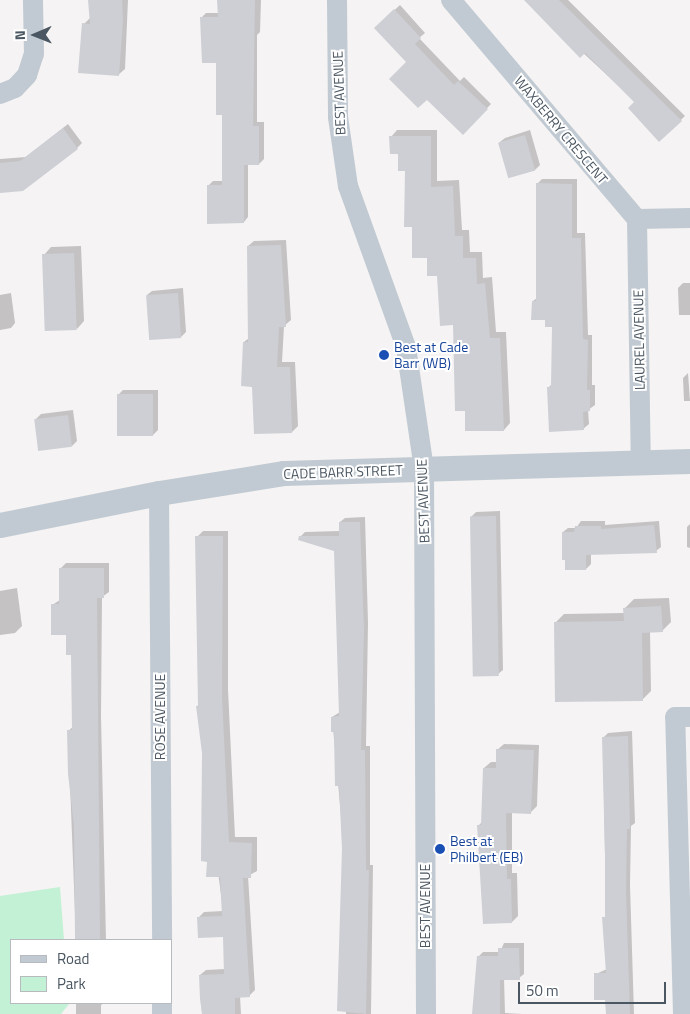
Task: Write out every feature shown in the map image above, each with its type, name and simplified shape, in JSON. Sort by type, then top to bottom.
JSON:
[{"type":"street","points":[[0,94],[15,88],[27,75],[34,54],[33,0]]},
{"type":"street","name":"BEST AVENUE","points":[[337,0],[338,117],[348,186],[406,347],[424,469],[426,1014]]},
{"type":"street","name":"WAXBERRY CRESCENT","points":[[451,0],[637,219]]},
{"type":"street","points":[[637,219],[690,218]]},
{"type":"street","name":"LAUREL AVENUE","points":[[637,219],[641,462]]},
{"type":"street","name":"CADE BARR STREET","points":[[0,525],[158,493],[284,473],[690,461]]},
{"type":"street","name":"ROSE AVENUE","points":[[158,493],[162,939]]},
{"type":"street","points":[[683,717],[683,1014]]},
{"type":"green space","points":[[60,887],[64,939],[10,939],[10,1004],[69,1004],[61,1014],[0,1014],[0,896]]},
{"type":"building","points":[[88,0],[122,0],[123,20],[119,76],[78,73],[82,23],[90,24]]},
{"type":"building","points":[[217,0],[255,0],[253,126],[259,126],[259,165],[244,165],[244,223],[207,224],[207,185],[222,185],[222,115],[216,115],[216,63],[202,63],[200,17],[218,17]]},
{"type":"building","points":[[524,0],[559,0],[682,121],[659,142],[628,108],[634,102],[585,53],[580,58]]},
{"type":"building","points":[[394,9],[421,38],[415,44],[454,85],[458,81],[488,109],[463,135],[427,100],[418,108],[389,79],[406,62],[374,28]]},
{"type":"building","points":[[63,128],[78,149],[23,191],[0,193],[0,163],[20,161]]},
{"type":"building","points":[[525,135],[535,171],[508,178],[498,143]]},
{"type":"building","points":[[389,136],[431,136],[431,187],[453,186],[455,236],[463,236],[463,258],[476,258],[477,284],[485,283],[490,338],[500,338],[504,431],[465,431],[465,411],[455,411],[453,325],[440,326],[437,276],[427,276],[427,258],[412,258],[412,227],[404,227],[405,171],[398,171],[398,154],[390,154]]},
{"type":"building","points":[[536,183],[572,184],[572,238],[581,238],[583,339],[588,340],[587,390],[590,390],[590,411],[583,412],[584,430],[549,432],[547,387],[551,387],[552,327],[545,327],[545,320],[531,320],[532,301],[536,301]]},
{"type":"building","points":[[281,245],[286,327],[279,327],[277,367],[290,367],[292,433],[254,434],[252,387],[241,386],[243,342],[248,342],[247,246]]},
{"type":"building","points":[[74,253],[77,330],[45,331],[42,254]]},
{"type":"building","points":[[178,293],[181,338],[149,340],[146,295]]},
{"type":"building","points":[[117,394],[153,394],[153,436],[117,436]]},
{"type":"building","points":[[68,415],[72,447],[38,451],[34,419]]},
{"type":"building","points":[[470,516],[496,516],[499,676],[473,676]]},
{"type":"building","points":[[339,522],[360,522],[364,629],[361,750],[365,750],[366,870],[369,870],[366,1014],[337,1011],[342,849],[339,786],[335,786],[334,732],[331,732],[331,717],[339,716],[334,551],[298,540],[299,536],[339,536]]},
{"type":"building","points":[[654,525],[657,553],[586,555],[586,570],[565,570],[565,560],[562,560],[562,532],[574,532],[575,526],[601,526],[601,529]]},
{"type":"building","points":[[195,536],[223,536],[222,696],[229,842],[252,843],[251,878],[243,878],[250,997],[235,998],[235,1014],[202,1014],[200,999],[199,975],[224,974],[223,937],[198,938],[197,917],[222,916],[220,877],[206,877],[207,862],[201,861],[202,753],[196,706],[198,706]]},
{"type":"building","points":[[59,568],[104,568],[104,598],[97,598],[100,939],[75,939],[74,826],[68,774],[67,730],[72,730],[71,655],[66,655],[66,635],[51,635],[51,604],[59,604]]},
{"type":"building","points":[[661,606],[663,632],[642,633],[643,701],[555,702],[554,622],[624,621],[623,608]]},
{"type":"building","points":[[628,736],[630,829],[627,829],[626,890],[630,1014],[606,1014],[605,1000],[594,1000],[594,973],[606,973],[602,917],[605,917],[605,855],[602,737]]},
{"type":"building","points":[[496,749],[534,750],[531,814],[506,813],[507,879],[511,879],[512,923],[483,924],[477,825],[481,825],[483,768],[496,768]]},
{"type":"building","points":[[498,948],[519,948],[520,980],[500,980],[500,1014],[472,1014],[477,956],[498,956]]},
{"type":"place","name":"Best at Cade Barr (WB)","points":[[384,355]]},
{"type":"place","name":"Best at Philbert (EB)","points":[[440,849]]}]
